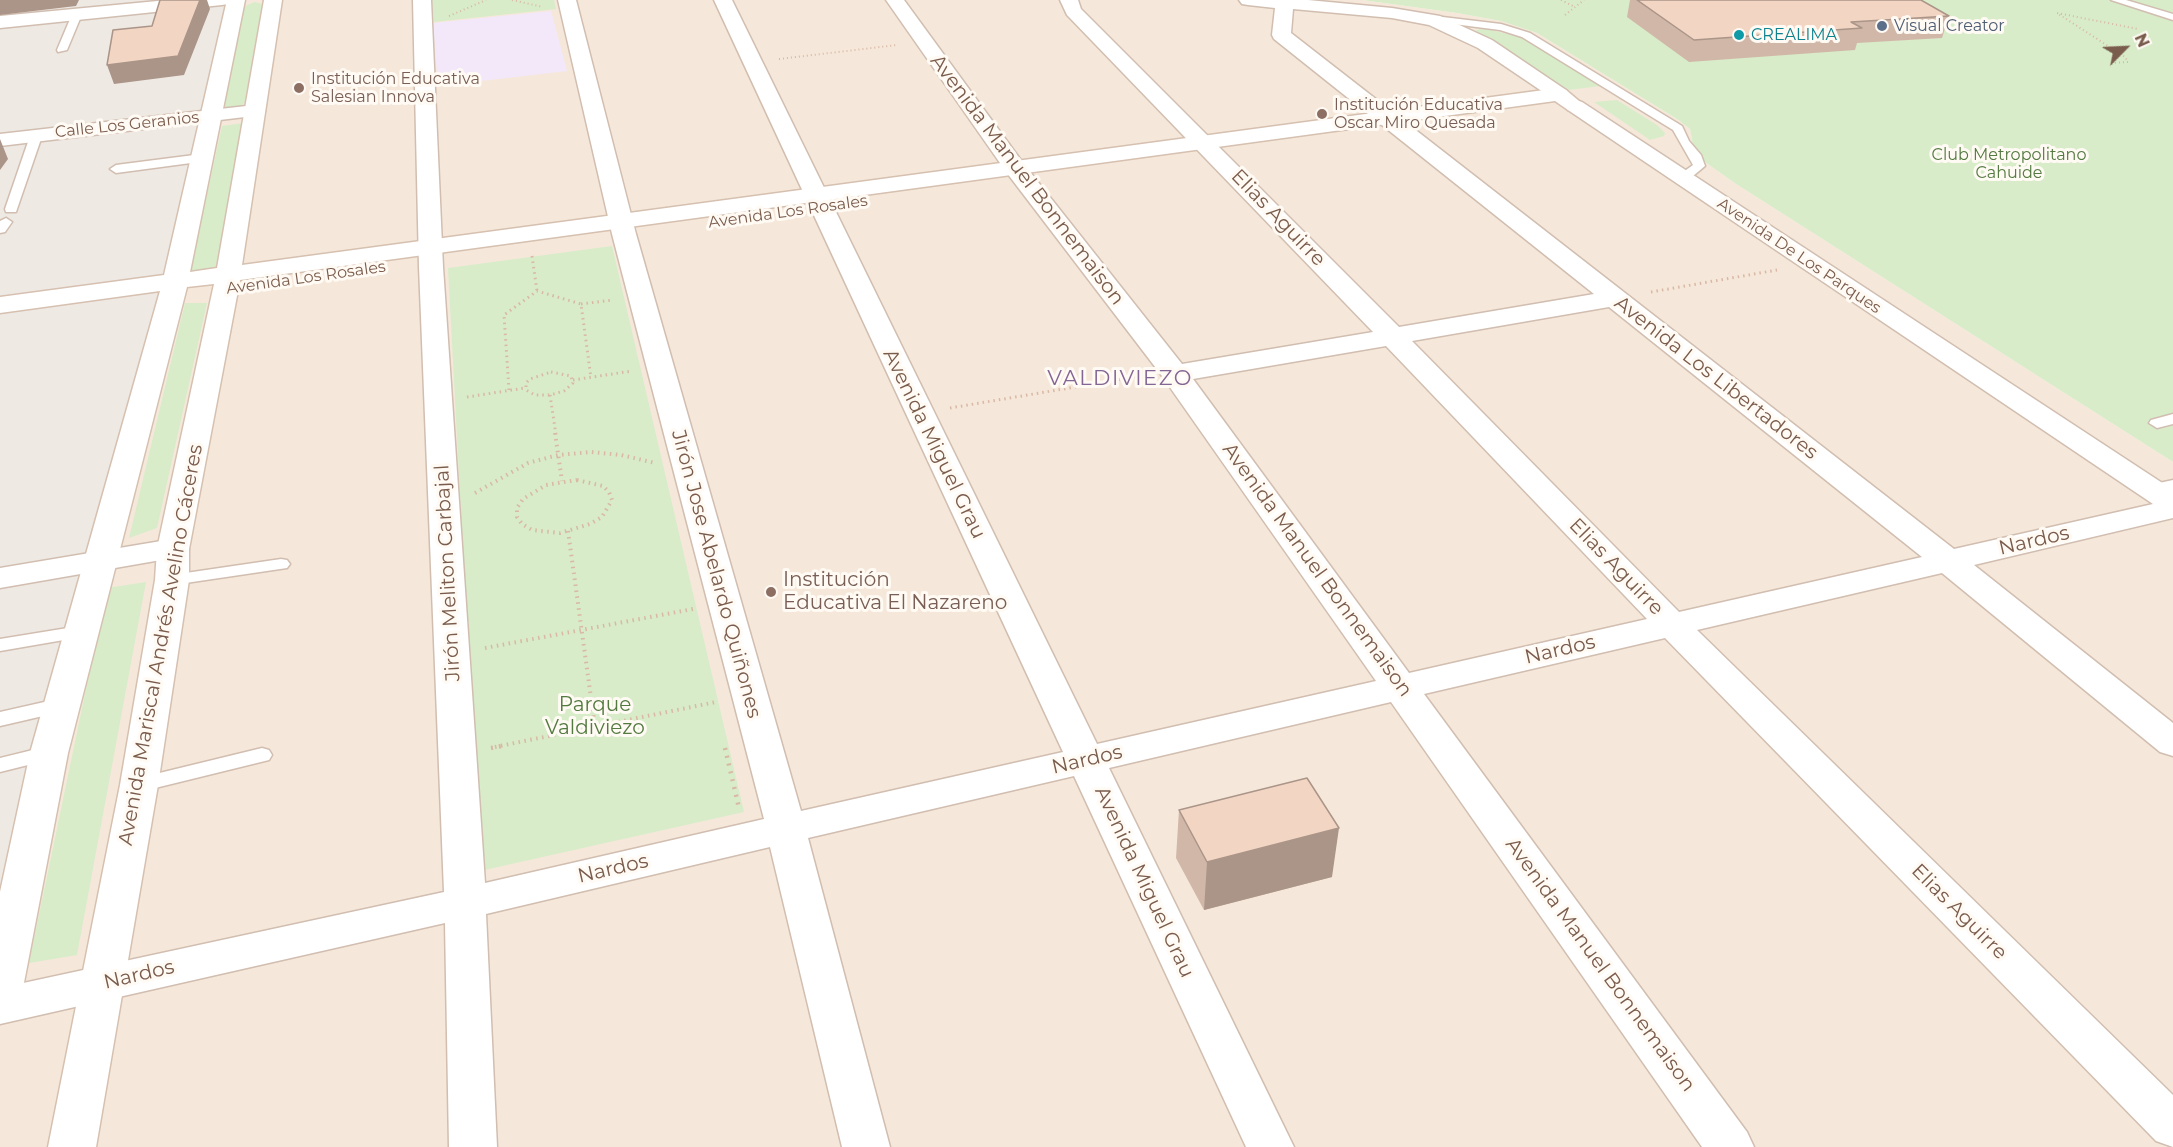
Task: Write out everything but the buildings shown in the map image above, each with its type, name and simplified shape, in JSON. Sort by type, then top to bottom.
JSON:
[{"type":"street","points":[[0,22],[144,4],[222,0]]},
{"type":"street","points":[[0,993],[50,753],[80,632],[174,289],[236,0]]},
{"type":"street","name":"Avenida Mariscal Andrés Avelino Cáceres","points":[[72,1147],[139,785],[172,564],[227,281],[273,0]]},
{"type":"street","name":"Jirón Meliton Carbajal","points":[[422,0],[431,253],[465,903],[473,1147]]},
{"type":"street","name":"Jirón Jose Abelardo Quiñones","points":[[567,0],[622,227],[660,367],[709,607],[749,695],[786,829],[866,1147]]},
{"type":"street","name":"Avenida Miguel Grau","points":[[723,0],[1270,1147]]},
{"type":"street","name":"Avenida Manuel Bonnemaison","points":[[895,0],[1019,174],[1173,372],[1401,686],[1730,1147]]},
{"type":"street","name":"Elias Aguirre","points":[[1069,0],[1073,11],[1393,336],[1671,624],[2173,1126]]},
{"type":"street","name":"Avenida De Los Parques","points":[[1248,0],[1421,17],[1447,25],[1485,44],[1811,264],[2168,497]]},
{"type":"street","name":"Avenida Los Libertadores","points":[[1284,4],[1281,35],[1948,561],[2173,743]]},
{"type":"street","name":"Avenida Los Rosales","points":[[0,320],[227,281],[1567,100]]},
{"type":"street","name":"Calle Los Geranios","points":[[0,140],[255,111]]},
{"type":"street","name":"Avenida Los Rosales","points":[[431,253],[532,255],[622,227]]},
{"type":"street","name":"Avenida Los Rosales","points":[[0,305],[174,289]]},
{"type":"street","points":[[1173,372],[1615,298]]},
{"type":"street","name":"Nardos","points":[[0,1006],[465,903],[1948,561],[2168,497]]},
{"type":"street","points":[[0,578],[101,561],[172,564]]},
{"type":"lane","points":[[2116,0],[2173,17]]},
{"type":"lane","points":[[62,50],[76,14]]},
{"type":"lane","points":[[1421,17],[1501,27],[1526,35],[1678,128],[1699,166],[1683,178]]},
{"type":"lane","points":[[6,220],[36,136]]},
{"type":"lane","points":[[116,169],[202,158]]},
{"type":"lane","points":[[2157,423],[2173,419]]},
{"type":"lane","points":[[172,564],[281,564]]},
{"type":"lane","points":[[0,645],[80,632]]},
{"type":"lane","points":[[0,719],[62,705]]},
{"type":"lane","points":[[0,765],[50,753]]},
{"type":"lane","points":[[139,785],[262,755]]},
{"type":"path","points":[[422,25],[435,22],[486,0]]},
{"type":"path","points":[[1561,0],[1575,7]]},
{"type":"path","points":[[1565,15],[1584,0]]},
{"type":"path","points":[[2111,63],[2128,62],[2125,57],[2057,13],[2144,30]]},
{"type":"path","points":[[752,62],[923,42]]},
{"type":"path","points":[[532,255],[537,291]]},
{"type":"path","points":[[1615,298],[1811,264]]},
{"type":"path","points":[[537,291],[581,304],[591,378]]},
{"type":"path","points":[[509,390],[504,315],[537,291]]},
{"type":"path","points":[[573,380],[660,367]]},
{"type":"path","points":[[525,388],[530,379],[551,372],[566,373],[573,380]]},
{"type":"path","points":[[920,413],[1173,372]]},
{"type":"path","points":[[439,401],[525,388],[535,395],[550,395],[564,391],[573,383],[573,380]]},
{"type":"path","points":[[550,395],[562,481]]},
{"type":"path","points":[[444,513],[502,476],[528,464],[558,455],[591,452],[621,455],[660,465],[658,454]]},
{"type":"path","points":[[562,481],[591,482],[603,486],[609,492],[612,500],[602,517],[590,524],[568,531],[545,532],[532,530],[522,524],[517,517],[517,508],[522,499],[546,485],[562,481]]},
{"type":"path","points":[[568,531],[595,727]]},
{"type":"path","points":[[691,598],[709,607]]},
{"type":"path","points":[[452,654],[709,607]]},
{"type":"path","points":[[712,691],[717,713]]},
{"type":"path","points":[[457,756],[749,695]]},
{"type":"path","points":[[725,745],[740,809],[728,811]]},
{"type":"shaded area","points":[[0,0],[168,0],[0,17]]},
{"type":"shaded area","points":[[228,0],[1362,0],[1501,21],[1537,33],[1677,119],[1690,129],[1693,145],[1702,160],[1736,184],[2173,462],[2173,1147],[0,1147],[0,933]]},
{"type":"shaded area","points":[[228,0],[145,365],[0,933],[0,20]]},
{"type":"shaded area","points":[[551,11],[567,71],[438,86],[433,23]]},
{"type":"green space","points":[[432,0],[554,0],[556,9],[434,22]]},
{"type":"green space","name":"Club Metropolitano Cahuide","points":[[1362,0],[2173,0],[2173,462],[1736,184],[1702,160],[1693,145],[1690,129],[1677,119],[1537,33],[1501,21]]},
{"type":"green space","points":[[255,2],[262,4],[245,102],[241,106],[226,109],[222,105],[240,12],[247,5]]},
{"type":"green space","points":[[1482,28],[1520,37],[1601,86],[1569,90],[1475,31]]},
{"type":"green space","points":[[1617,100],[1657,125],[1665,133],[1664,136],[1650,140],[1594,102]]},
{"type":"green space","points":[[244,123],[215,270],[190,272],[222,126]]},
{"type":"green space","name":"Parque Valdiviezo","points":[[612,246],[744,812],[480,871],[448,268]]},
{"type":"green space","points":[[185,303],[207,303],[157,528],[129,538]]},
{"type":"green space","points":[[146,582],[77,955],[29,963],[107,588]]},
{"type":"place","name":"Visual Creator","points":[[1882,26]]},
{"type":"place","name":"CREALIMA","points":[[1739,35]]},
{"type":"place","name":"Institución Educativa Salesian Innova","points":[[299,88]]},
{"type":"place","name":"Institución Educativa Oscar Miro Quesada","points":[[1322,114]]},
{"type":"place","name":"Institución Educativa El Nazareno","points":[[771,592]]},
{"type":"district","name":"VALDIVIEZO","points":[[1120,379]]}]
